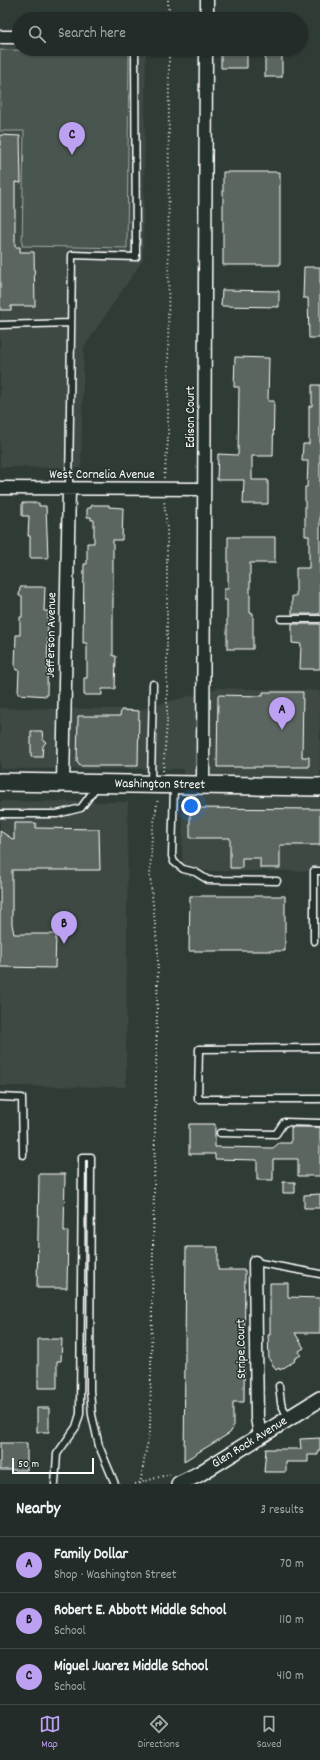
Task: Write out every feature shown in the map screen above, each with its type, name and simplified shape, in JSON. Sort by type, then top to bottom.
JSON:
[{"type":"main road","name":"Washington Street","points":[[0,782],[99,784],[156,791],[174,785],[320,787]]},
{"type":"street","points":[[207,0],[207,12]]},
{"type":"street","points":[[0,37],[12,37]]},
{"type":"street","name":"Edison Court","points":[[203,786],[206,56]]},
{"type":"street","name":"West Cornelia Avenue","points":[[0,488],[204,489]]},
{"type":"street","name":"Jefferson Avenue","points":[[63,783],[68,488]]},
{"type":"street","name":"Stripe Court","points":[[255,1262],[258,1418],[260,1435]]},
{"type":"street","name":"Glen Rock Avenue","points":[[174,1479],[199,1474],[320,1399]]},
{"type":"lane","points":[[68,488],[72,256],[136,257],[136,56]]},
{"type":"lane","points":[[0,325],[71,323]]},
{"type":"lane","points":[[281,619],[320,619]]},
{"type":"lane","points":[[153,684],[156,791]]},
{"type":"lane","points":[[0,814],[56,814],[81,808],[99,784]]},
{"type":"lane","points":[[174,785],[172,856],[174,862],[183,869],[195,872],[208,880],[277,881]]},
{"type":"lane","points":[[314,941],[314,871],[320,871]]},
{"type":"lane","points":[[320,1048],[199,1049],[198,1099],[320,1099]]},
{"type":"lane","points":[[0,1097],[22,1098],[23,1155]]},
{"type":"lane","points":[[220,1133],[276,1134],[284,1122],[320,1122]]},
{"type":"lane","points":[[56,1484],[57,1454],[80,1419],[82,1157],[92,1157],[90,1390],[92,1414],[99,1446],[115,1484]]},
{"type":"lane","points":[[255,1262],[320,1274]]},
{"type":"lane","points":[[279,1386],[281,1403],[288,1418]]},
{"type":"path","points":[[168,0],[168,12]]},
{"type":"path","points":[[164,478],[168,441],[169,56]]},
{"type":"path","points":[[163,768],[166,752],[167,723],[167,529],[164,496]]},
{"type":"path","points":[[140,1484],[150,1428],[158,952],[156,926],[150,890],[150,864],[152,834],[158,798],[156,791]]},
{"type":"path","points":[[135,1484],[174,1479]]},
{"type":"shaded area","points":[[0,46],[12,46],[12,56],[146,56],[143,260],[84,347],[81,468],[0,467]]},
{"type":"shaded area","points":[[0,50],[12,50],[12,56],[129,56],[127,248],[22,246],[24,131],[0,131]]},
{"type":"shaded area","points":[[218,688],[320,691],[320,871],[182,871],[183,769],[0,769],[0,708],[142,709]]},
{"type":"shaded area","points":[[0,801],[128,802],[126,1087],[0,1086]]},
{"type":"building","points":[[221,56],[247,56],[247,68],[221,68]]},
{"type":"building","points":[[265,56],[282,56],[282,77],[265,77]]},
{"type":"building","points":[[0,135],[20,136],[21,183],[15,182],[15,247],[20,247],[20,252],[34,252],[35,306],[11,306],[11,310],[0,310]]},
{"type":"building","points":[[223,172],[280,172],[280,265],[223,265]]},
{"type":"building","points":[[304,267],[320,267],[320,338],[309,338],[308,298],[303,298]]},
{"type":"building","points":[[222,290],[279,291],[279,307],[221,306]]},
{"type":"building","points":[[235,357],[269,358],[268,401],[274,401],[273,456],[252,456],[252,480],[268,480],[268,504],[243,504],[244,480],[217,480],[218,454],[238,455],[239,387],[234,387]]},
{"type":"building","points":[[312,385],[320,385],[320,614],[292,614],[292,596],[296,596],[296,568],[309,568],[309,536],[305,536],[305,487],[307,487],[308,461],[302,461],[303,444],[309,444],[309,406],[312,406]]},
{"type":"building","points":[[22,503],[39,503],[39,506],[46,506],[48,558],[30,558],[30,536],[28,536],[29,516],[22,516]]},
{"type":"building","points":[[91,505],[109,505],[109,507],[123,508],[122,540],[113,540],[113,656],[116,656],[115,689],[102,689],[102,695],[84,695],[84,678],[87,678],[87,643],[83,643],[84,564],[87,564],[87,543],[94,543],[94,520],[91,520],[91,517],[87,517],[87,508],[91,508]]},
{"type":"building","points":[[228,537],[275,537],[275,563],[250,563],[250,613],[253,613],[253,649],[227,649],[227,600],[224,600],[224,589],[228,589]]},
{"type":"building","points":[[20,587],[45,587],[44,611],[48,611],[47,696],[18,694],[19,670],[16,670],[15,666],[16,635],[20,635],[20,617],[22,617],[22,596],[19,596]]},
{"type":"building","points":[[292,624],[320,624],[320,669],[300,669],[301,644],[292,643]]},
{"type":"building","points":[[263,692],[303,692],[302,757],[309,757],[309,767],[217,767],[218,695],[263,696]]},
{"type":"building","points":[[121,710],[139,711],[138,766],[80,766],[77,762],[78,716],[120,716]]},
{"type":"building","points":[[31,731],[42,731],[43,740],[46,742],[43,746],[42,757],[31,757]]},
{"type":"building","points":[[190,808],[320,809],[320,845],[280,845],[280,868],[260,868],[260,858],[242,858],[242,868],[230,868],[230,838],[190,838]]},
{"type":"building","points":[[14,823],[36,823],[36,828],[99,829],[100,870],[12,870],[12,924],[14,934],[56,934],[55,968],[0,967],[0,831],[14,840]]},
{"type":"building","points":[[190,896],[285,896],[285,951],[189,951]]},
{"type":"building","points":[[189,1124],[215,1124],[215,1147],[273,1148],[279,1143],[291,1143],[291,1127],[320,1127],[320,1176],[298,1176],[298,1159],[273,1159],[273,1180],[257,1180],[257,1160],[215,1159],[215,1154],[189,1154]]},
{"type":"building","points":[[39,1174],[65,1174],[64,1231],[68,1231],[67,1288],[37,1288]]},
{"type":"building","points":[[283,1182],[295,1182],[295,1193],[283,1193]]},
{"type":"building","points":[[320,1194],[320,1208],[304,1208],[304,1195]]},
{"type":"building","points":[[186,1247],[218,1247],[218,1270],[245,1270],[244,1402],[233,1402],[233,1428],[230,1433],[184,1461]]},
{"type":"building","points":[[270,1283],[288,1283],[288,1297],[320,1298],[320,1333],[295,1333],[304,1348],[299,1351],[301,1355],[294,1359],[295,1361],[280,1370],[279,1368],[276,1370],[269,1359],[268,1335],[270,1335]]},
{"type":"building","points":[[38,1339],[62,1339],[61,1361],[57,1361],[57,1388],[38,1388]]},
{"type":"building","points":[[37,1408],[49,1408],[49,1432],[37,1432]]},
{"type":"building","points":[[320,1438],[320,1450],[318,1450],[318,1455],[308,1455],[308,1462],[286,1462],[286,1472],[264,1472],[266,1449],[301,1449],[300,1439]]},
{"type":"building","points":[[0,1443],[27,1443],[27,1470],[0,1470]]},
{"type":"place","name":"Miguel Juarez Middle School","points":[[72,155]]},
{"type":"place","name":"Family Dollar","points":[[282,730]]},
{"type":"place","name":"Robert E. Abbott Middle School","points":[[64,944]]}]
